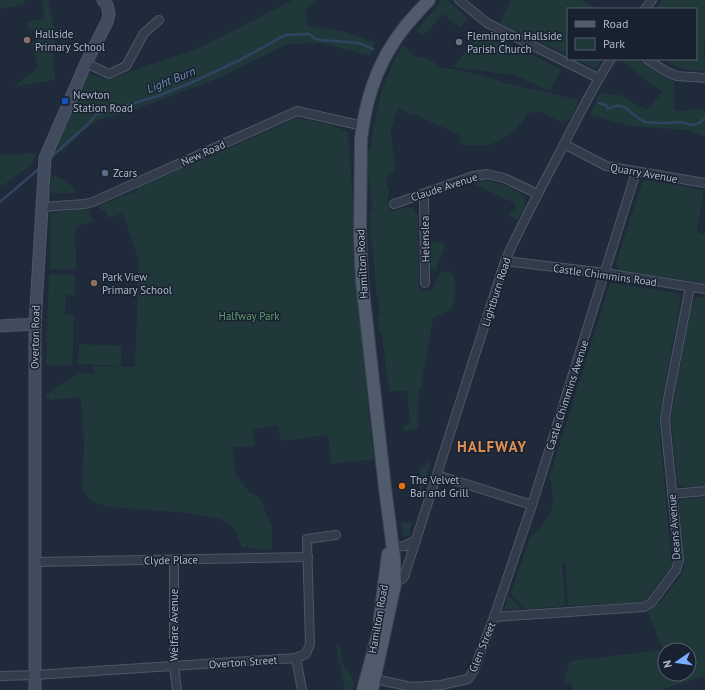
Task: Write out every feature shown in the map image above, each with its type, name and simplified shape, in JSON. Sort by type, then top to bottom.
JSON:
[{"type":"main road","name":"Hamilton Road","points":[[374,684],[395,584],[394,557],[362,282],[360,237],[361,139],[372,84],[384,58],[394,40],[429,0]]},
{"type":"main road","name":"Hamilton Road","points":[[363,690],[378,634],[388,555],[392,547]]},
{"type":"street","name":"Overton Road","points":[[35,690],[35,324],[44,158],[86,63],[108,22],[109,14],[107,4],[103,0]]},
{"type":"street","points":[[459,0],[487,23],[598,78]]},
{"type":"street","points":[[646,8],[652,0]]},
{"type":"street","points":[[86,63],[109,74],[126,66],[144,33],[159,20]]},
{"type":"street","name":"Lightburn Road","points":[[395,584],[404,577],[505,261],[515,238],[598,78],[610,60]]},
{"type":"street","points":[[649,60],[667,72],[677,76],[705,78]]},
{"type":"street","name":"New Road","points":[[42,207],[85,204],[93,202],[297,111],[363,126]]},
{"type":"street","name":"Quarry Avenue","points":[[564,144],[606,166],[705,183]]},
{"type":"street","name":"Castle Chimmins Avenue","points":[[494,617],[532,506],[636,172]]},
{"type":"street","name":"Claude Avenue","points":[[394,204],[473,176],[487,174],[504,178],[538,194]]},
{"type":"street","name":"Helenslea","points":[[424,194],[425,283]]},
{"type":"street","name":"Castle Chimmins Road","points":[[505,261],[605,273],[705,289]]},
{"type":"street","name":"Deans Avenue","points":[[494,617],[644,607],[651,603],[676,570],[678,560],[665,421],[690,287]]},
{"type":"street","points":[[0,326],[35,324]]},
{"type":"street","points":[[437,475],[532,506]]},
{"type":"street","points":[[672,494],[705,491]]},
{"type":"street","points":[[302,690],[296,658],[306,654],[310,644],[307,539],[336,535]]},
{"type":"street","points":[[392,547],[405,546],[416,540]]},
{"type":"street","name":"Clyde Place","points":[[35,562],[308,557]]},
{"type":"street","name":"Welfare Avenue","points":[[174,560],[174,666],[177,690]]},
{"type":"street","name":"Glen Street","points":[[374,684],[411,687],[441,685],[468,679],[474,670],[494,617]]},
{"type":"street","name":"Overton Street","points":[[0,676],[35,676],[296,658]]},
{"type":"green space","points":[[0,0],[26,0],[23,4],[0,9]]},
{"type":"green space","points":[[41,0],[48,0],[55,33],[53,63],[55,80],[14,87],[38,67],[32,43],[37,40],[38,35],[33,30],[29,29],[27,22],[45,18]]},
{"type":"green space","points":[[293,0],[318,0],[305,11],[308,26],[341,31],[376,42],[370,56],[323,43],[288,44],[217,79],[128,112],[98,120],[85,129],[62,152],[57,145],[88,73],[109,80],[195,50]]},
{"type":"green space","points":[[442,0],[447,0],[468,18],[460,28],[443,14],[425,34],[421,35],[416,31]]},
{"type":"green space","points":[[510,0],[581,0],[596,8],[567,8],[567,55],[500,23],[511,1]]},
{"type":"green space","points":[[662,0],[705,0],[705,71],[683,69],[666,60],[697,60],[697,8],[657,8]]},
{"type":"green space","points":[[483,31],[561,69],[550,91],[515,75],[453,67]]},
{"type":"green space","points":[[403,45],[416,57],[427,58],[442,68],[454,69],[505,83],[579,100],[571,118],[563,123],[540,112],[528,113],[516,130],[497,142],[484,146],[464,145],[460,141],[460,135],[410,114],[398,107],[391,129],[393,153],[396,166],[393,172],[385,179],[389,191],[387,200],[391,212],[407,207],[413,209],[418,216],[419,291],[432,290],[440,273],[449,271],[455,279],[456,284],[452,309],[433,318],[421,387],[418,393],[418,429],[404,431],[403,425],[410,424],[407,390],[389,392],[382,336],[379,330],[378,317],[380,315],[378,296],[376,294],[373,251],[370,235],[370,212],[372,210],[368,177],[368,151],[372,145],[372,137],[381,92],[395,59]]},
{"type":"green space","points":[[578,60],[601,60],[596,69]]},
{"type":"green space","points":[[638,60],[663,77],[674,81],[674,111],[705,109],[705,136],[686,130],[630,126],[590,115],[600,93],[620,95],[643,108],[649,109],[662,92],[622,61]]},
{"type":"green space","name":"Halfway Park","points":[[297,118],[332,125],[348,132],[369,416],[374,459],[331,464],[328,435],[281,441],[278,425],[253,430],[255,446],[232,447],[236,475],[249,492],[260,498],[272,527],[272,550],[248,548],[248,545],[242,548],[235,529],[221,519],[190,513],[109,507],[91,501],[82,488],[84,445],[81,397],[51,400],[45,397],[51,391],[80,372],[94,375],[94,366],[135,367],[139,261],[123,213],[109,218],[105,210],[101,210],[99,206],[119,197],[137,192],[137,188]]},
{"type":"green space","points":[[36,153],[33,164],[2,186],[0,184],[0,155]]},
{"type":"green space","points":[[55,176],[64,180],[74,188],[75,191],[73,193],[57,194],[51,192],[51,179]]},
{"type":"green space","points":[[483,180],[501,184],[515,190],[524,198],[525,205],[518,220],[508,216],[511,211],[513,211],[516,204],[471,183]]},
{"type":"green space","points":[[646,180],[704,190],[697,232],[705,234],[705,283],[619,270],[617,267],[616,263],[642,183]]},
{"type":"green space","points":[[89,209],[93,222],[82,224],[77,227],[75,231],[74,246],[76,251],[76,269],[50,269],[50,213]]},
{"type":"green space","points":[[431,242],[439,242],[445,245],[436,270],[432,269],[430,265]]},
{"type":"green space","points":[[49,274],[75,275],[75,295],[66,294],[65,314],[74,315],[72,365],[46,365]]},
{"type":"green space","points":[[611,283],[677,293],[681,297],[661,405],[659,424],[672,566],[646,599],[641,602],[570,606],[568,604],[567,565],[564,563],[562,565],[565,604],[563,606],[526,609],[512,596],[511,592],[531,535],[533,535],[549,516],[551,510],[553,497],[551,480],[549,479]]},
{"type":"green space","points":[[700,297],[705,298],[705,485],[684,487],[679,485],[677,481],[671,420],[692,302],[694,299]]},
{"type":"green space","points":[[79,344],[122,346],[121,366],[78,364]]},
{"type":"green space","points":[[427,462],[431,463],[422,490],[419,489],[420,468],[425,466]]},
{"type":"green space","points":[[705,497],[705,676],[697,678],[697,642],[660,642],[648,612],[658,604],[681,576],[685,564],[679,502],[683,499]]},
{"type":"green space","points":[[412,522],[409,536],[403,536],[401,523]]},
{"type":"green space","points":[[508,596],[522,609],[504,610]]},
{"type":"green space","points":[[340,645],[342,661],[346,671],[348,671],[354,682],[352,690],[345,690],[336,646]]},
{"type":"green space","points":[[657,651],[657,682],[686,682],[660,690],[572,690],[572,684],[564,681],[570,661]]},
{"type":"waterway","name":"Light Burn","points":[[50,158],[97,114],[155,97],[188,84],[240,60],[285,35],[309,34],[314,38],[321,40],[359,43],[373,49]]},
{"type":"waterway","name":"Light Burn","points":[[599,103],[606,105],[608,109],[614,106],[624,107],[636,117],[650,123],[679,122],[694,125],[705,119]]},
{"type":"waterway","name":"Light Burn","points":[[0,202],[41,167]]},
{"type":"place","name":"Hallside Primary School","points":[[27,40]]},
{"type":"place","name":"Flemington Hallside Parish Church","points":[[459,42]]},
{"type":"place","name":"Newton Station Road","points":[[65,101]]},
{"type":"place","name":"Zcars","points":[[105,173]]},
{"type":"place","name":"Park View Primary School","points":[[94,283]]},
{"type":"place","name":"The Velvet Bar and Grill","points":[[402,486]]},
{"type":"district","name":"HALFWAY","points":[[492,447]]}]
